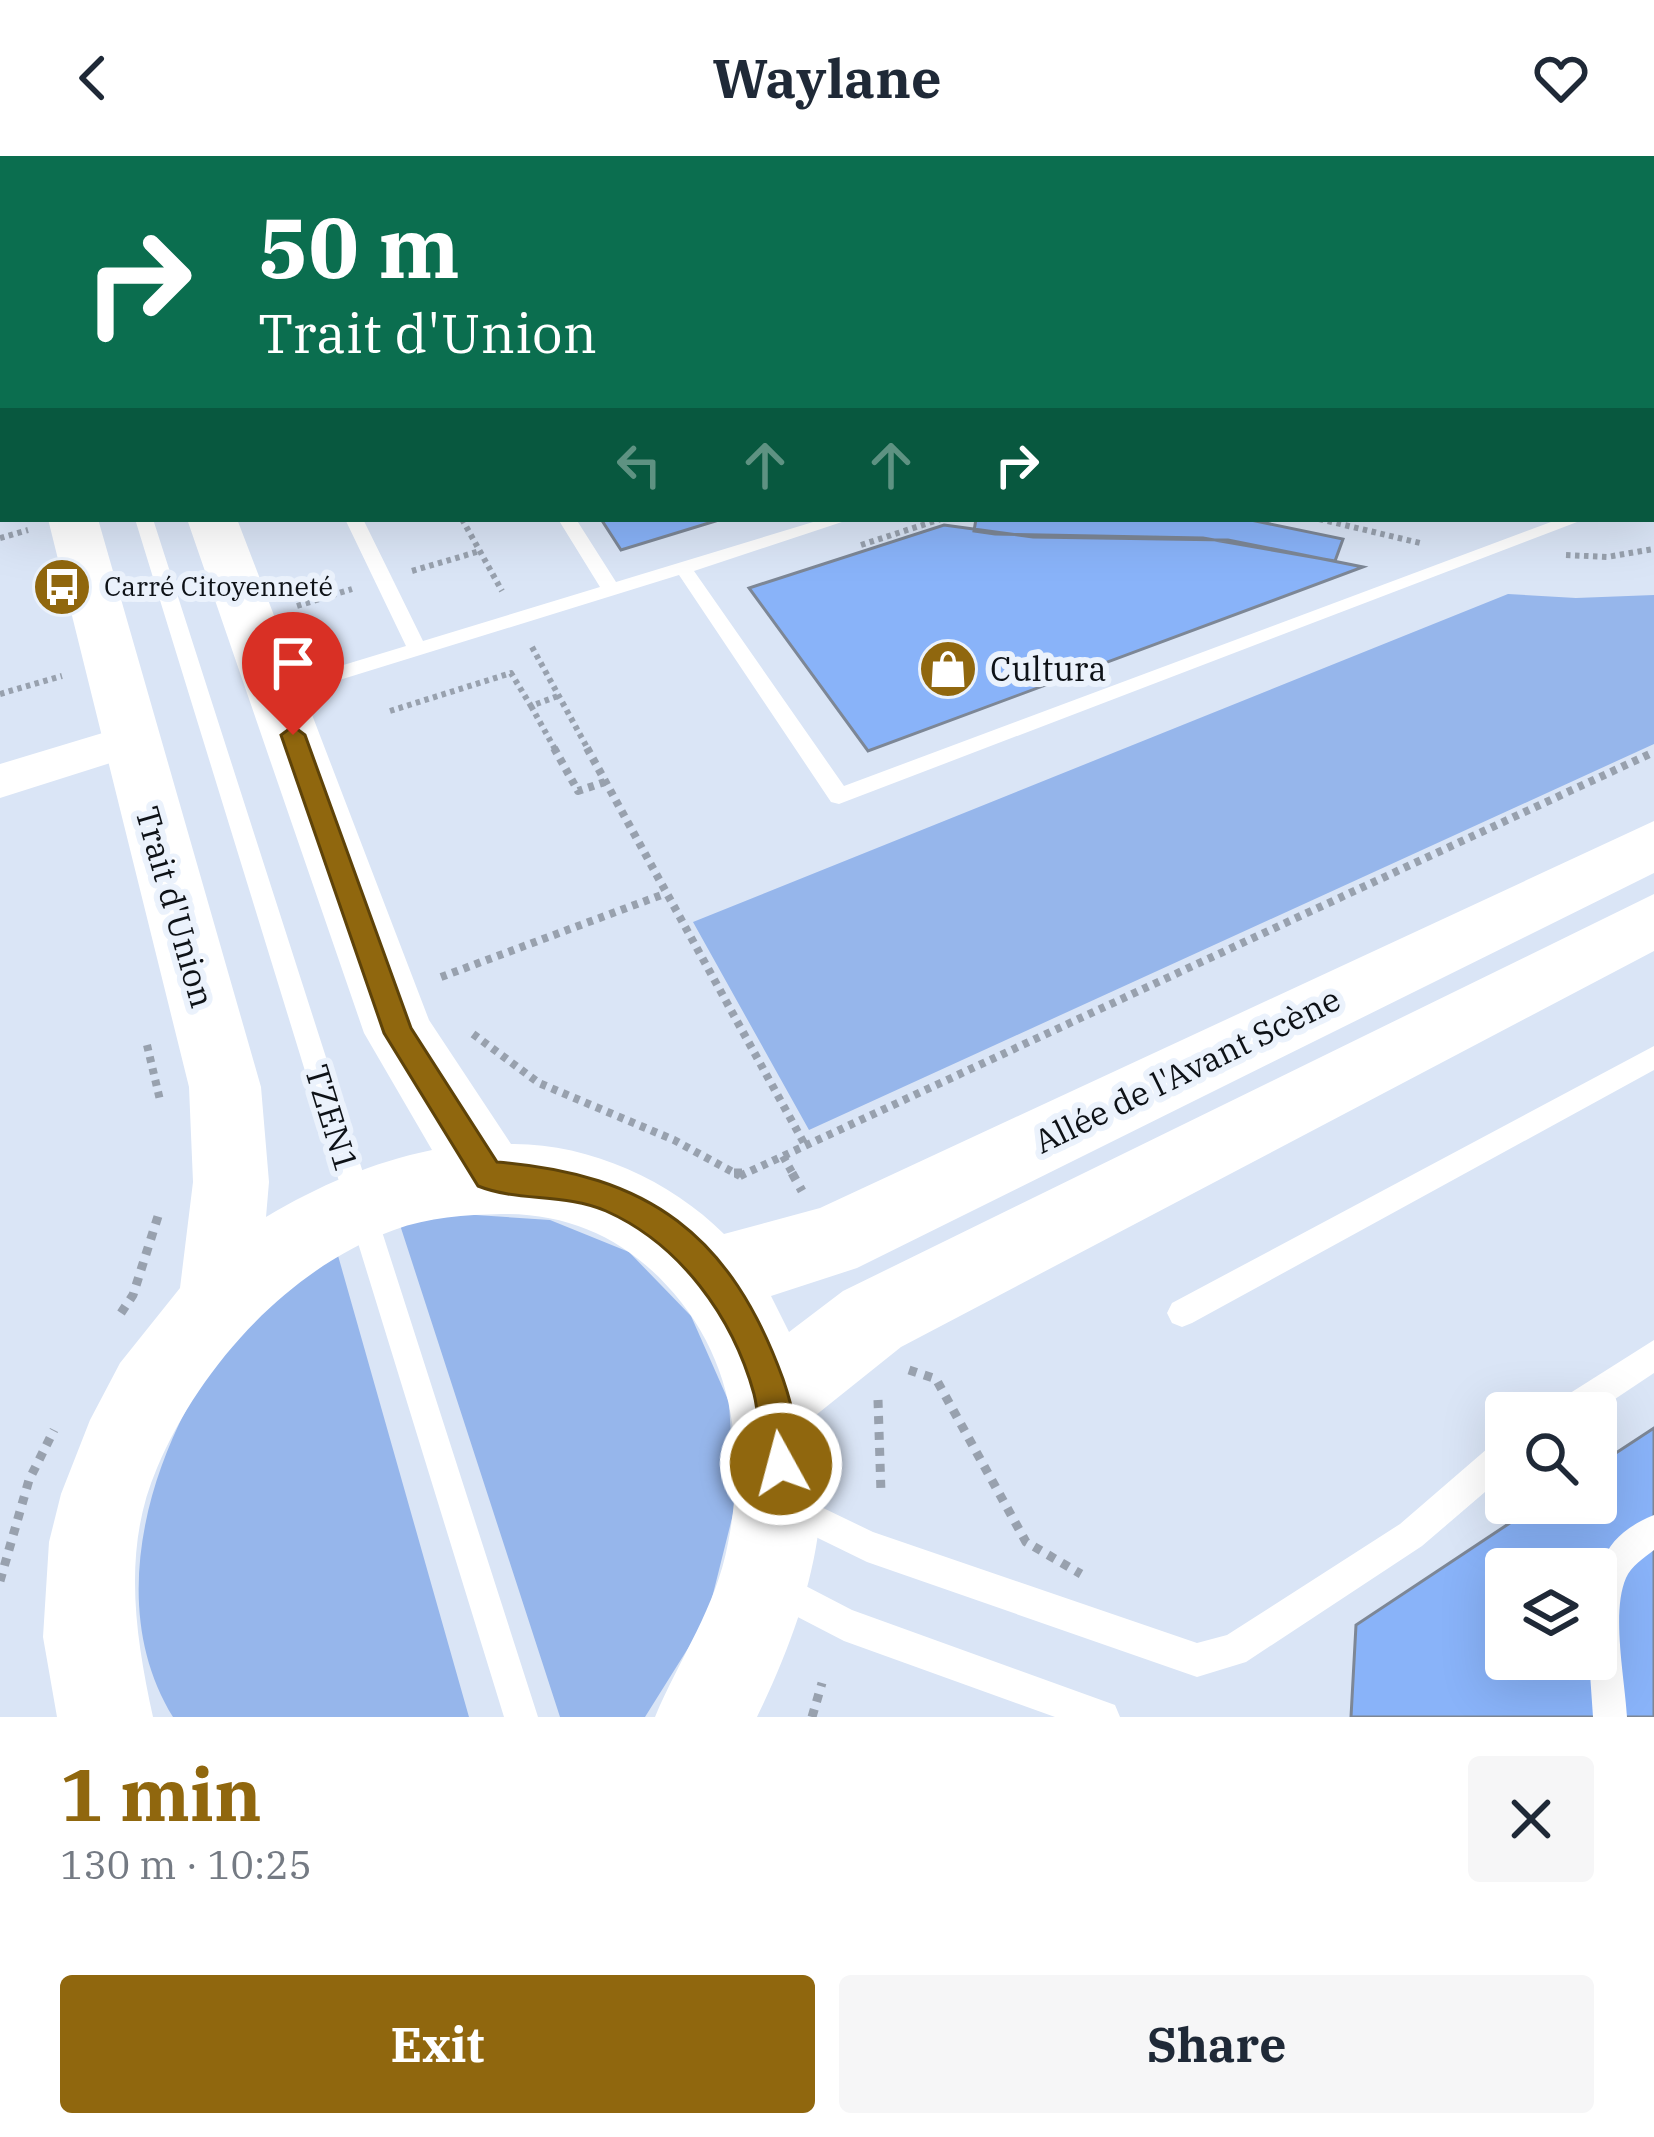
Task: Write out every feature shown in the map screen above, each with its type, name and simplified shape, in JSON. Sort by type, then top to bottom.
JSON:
[{"type":"street","points":[[214,522],[301,685],[399,1033],[489,1176]]},
{"type":"street","name":"Trait d'Union","points":[[54,535],[105,748],[225,1088],[231,1182],[218,1301]]},
{"type":"street","points":[[0,782],[105,748]]},
{"type":"street","name":"Allée de l'Avant Scène","points":[[713,1275],[830,1242],[1654,845]]},
{"type":"street","points":[[772,1397],[872,1319],[1654,920]]},
{"type":"street","points":[[105,1717],[88,1635],[94,1542],[119,1452],[162,1371],[218,1301],[290,1242],[357,1205],[428,1183],[489,1176],[553,1181],[613,1199],[667,1231],[713,1275],[749,1331],[772,1397],[781,1464],[772,1543],[722,1688],[704,1717]]},
{"type":"lane","name":"TZEN1","points":[[145,522],[521,1717]]},
{"type":"lane","points":[[355,522],[418,651]]},
{"type":"lane","points":[[569,522],[612,590]]},
{"type":"lane","points":[[301,685],[832,522]]},
{"type":"lane","points":[[682,568],[838,796],[1568,522]]},
{"type":"lane","points":[[1182,1313],[1654,1057]]},
{"type":"lane","points":[[1598,1392],[1654,1355]]},
{"type":"lane","points":[[772,1543],[867,1546],[1197,1660],[1214,1658],[1411,1535],[1485,1471]]},
{"type":"lane","points":[[1610,1717],[1606,1602],[1610,1573],[1625,1550],[1654,1531]]},
{"type":"lane","points":[[772,1543],[844,1624],[1103,1717]]},
{"type":"path","points":[[464,522],[805,1144]]},
{"type":"path","points":[[286,585],[301,685]]},
{"type":"path","points":[[60,654],[65,674],[105,748]]},
{"type":"path","points":[[390,711],[511,673],[578,791],[604,782]]},
{"type":"path","points":[[0,694],[65,674]]},
{"type":"path","points":[[531,706],[558,696]]},
{"type":"path","points":[[466,1024],[507,1066],[536,1085],[668,1138],[740,1176],[1654,752]]},
{"type":"path","points":[[441,977],[664,894]]},
{"type":"path","points":[[433,956],[449,994]]},
{"type":"path","points":[[145,1038],[161,1105]]},
{"type":"path","points":[[109,1333],[133,1295],[163,1202]]},
{"type":"path","points":[[898,1367],[936,1379],[1026,1542],[1081,1572],[1073,1617]]},
{"type":"path","points":[[880,1493],[878,1393],[888,1380]]},
{"type":"path","points":[[0,1581],[29,1480],[56,1426]]},
{"type":"path","points":[[812,1717],[823,1683]]},
{"type":"shaded area","points":[[1508,594],[1654,595],[1654,744],[809,1130],[693,922]]},
{"type":"shaded area","points":[[461,1214],[550,1220],[629,1252],[691,1316],[729,1402],[735,1506],[707,1618],[645,1717],[560,1717],[400,1225]]},
{"type":"shaded area","points":[[337,1252],[469,1717],[173,1717],[155,1681],[139,1603],[146,1523],[169,1446],[212,1361],[270,1302]]},
{"type":"building","points":[[603,522],[712,522],[621,550]]},
{"type":"building","points":[[976,522],[1261,522],[1343,539],[1335,561],[1203,538],[974,531]]},
{"type":"building","name":"Cultura","points":[[944,525],[1033,537],[1228,540],[1363,567],[868,751],[749,588]]},
{"type":"building","points":[[1654,1428],[1654,1717],[1351,1717],[1356,1625],[1508,1524],[1617,1524],[1617,1452]]},
{"type":"place","name":"Carré Citoyenneté","points":[[62,587]]},
{"type":"place","name":"Cultura","points":[[948,669]]},
{"type":"route","points":[[293,735],[399,1033],[436,1097],[489,1176],[553,1181],[613,1199],[667,1231],[713,1275],[749,1331],[772,1397],[781,1464]]}]
